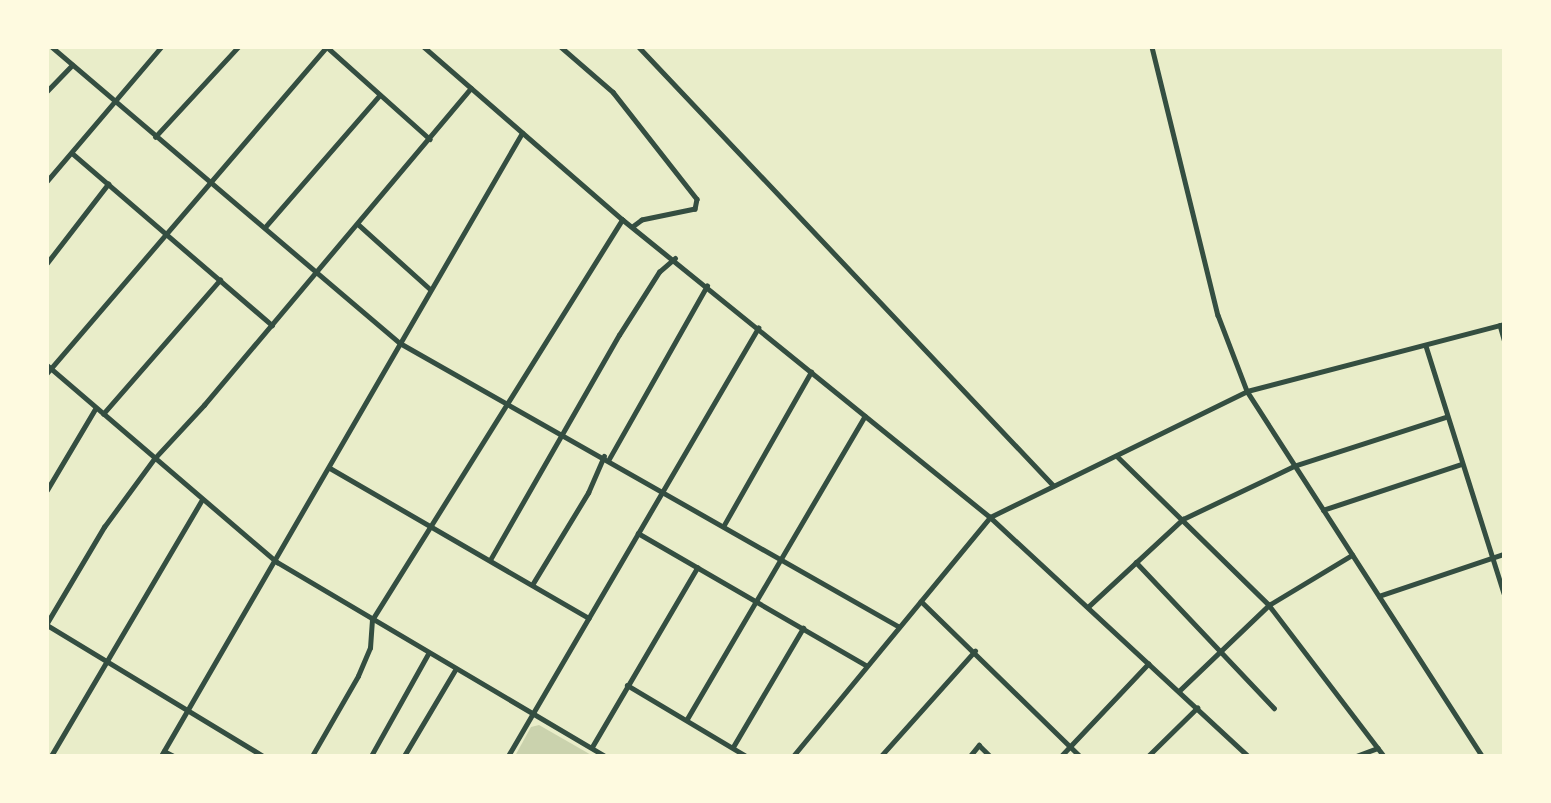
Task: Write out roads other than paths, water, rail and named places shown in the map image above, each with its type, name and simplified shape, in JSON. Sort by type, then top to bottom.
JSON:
[{"type":"street","points":[[52,47],[155,137],[318,270],[400,343],[664,488],[898,626]]},
{"type":"street","points":[[155,137],[237,47]]},
{"type":"street","points":[[430,139],[326,47],[49,369],[277,562],[455,670],[533,712],[605,756]]},
{"type":"street","points":[[561,47],[613,92],[697,199],[695,209],[642,220],[634,226]]},
{"type":"street","points":[[639,47],[1054,485]]},
{"type":"street","points":[[1152,47],[1217,315],[1247,391],[1482,756]]},
{"type":"street","points":[[47,181],[158,48]]},
{"type":"street","points":[[427,48],[622,219],[674,258],[990,517],[1248,756]]},
{"type":"street","points":[[47,91],[72,65]]},
{"type":"street","points":[[263,756],[47,624],[104,527],[154,459],[359,225],[471,88]]},
{"type":"street","points":[[266,226],[379,96]]},
{"type":"street","points":[[174,756],[163,753],[277,562],[430,289],[522,133]]},
{"type":"street","points":[[72,153],[272,325]]},
{"type":"street","points":[[47,263],[108,184]]},
{"type":"street","points":[[312,756],[358,676],[370,648],[372,620],[622,219]]},
{"type":"street","points":[[359,225],[430,289]]},
{"type":"street","points":[[490,560],[562,433],[659,272],[674,258]]},
{"type":"street","points":[[103,414],[220,280]]},
{"type":"street","points":[[532,585],[707,286]]},
{"type":"street","points":[[793,756],[990,517],[1118,457],[1247,391],[1502,325],[1504,339]]},
{"type":"street","points":[[508,756],[758,328]]},
{"type":"street","points":[[1426,346],[1446,417],[1504,593]]},
{"type":"street","points":[[724,525],[811,372]]},
{"type":"street","points":[[47,490],[95,409]]},
{"type":"street","points":[[687,719],[864,416]]},
{"type":"street","points":[[1089,606],[1183,519],[1294,466],[1446,417]]},
{"type":"street","points":[[1118,457],[1269,605],[1384,756]]},
{"type":"street","points":[[1323,510],[1461,464]]},
{"type":"street","points":[[330,468],[589,618]]},
{"type":"street","points":[[51,756],[202,500]]},
{"type":"street","points":[[638,533],[866,665]]},
{"type":"street","points":[[1379,596],[1504,554]]},
{"type":"street","points":[[1179,691],[1269,605],[1352,555]]},
{"type":"street","points":[[1136,562],[1222,649],[1274,708]]},
{"type":"street","points":[[592,747],[697,568]]},
{"type":"street","points":[[921,601],[1080,756]]},
{"type":"street","points":[[733,747],[803,628]]},
{"type":"street","points":[[881,756],[975,651]]},
{"type":"street","points":[[372,756],[428,654]]},
{"type":"street","points":[[1061,756],[1148,664]]},
{"type":"street","points":[[404,756],[455,670]]},
{"type":"street","points":[[627,685],[747,756]]},
{"type":"street","points":[[1148,756],[1197,708]]},
{"type":"street","points":[[970,756],[979,745],[990,756]]},
{"type":"street","points":[[1356,756],[1378,748]]}]
